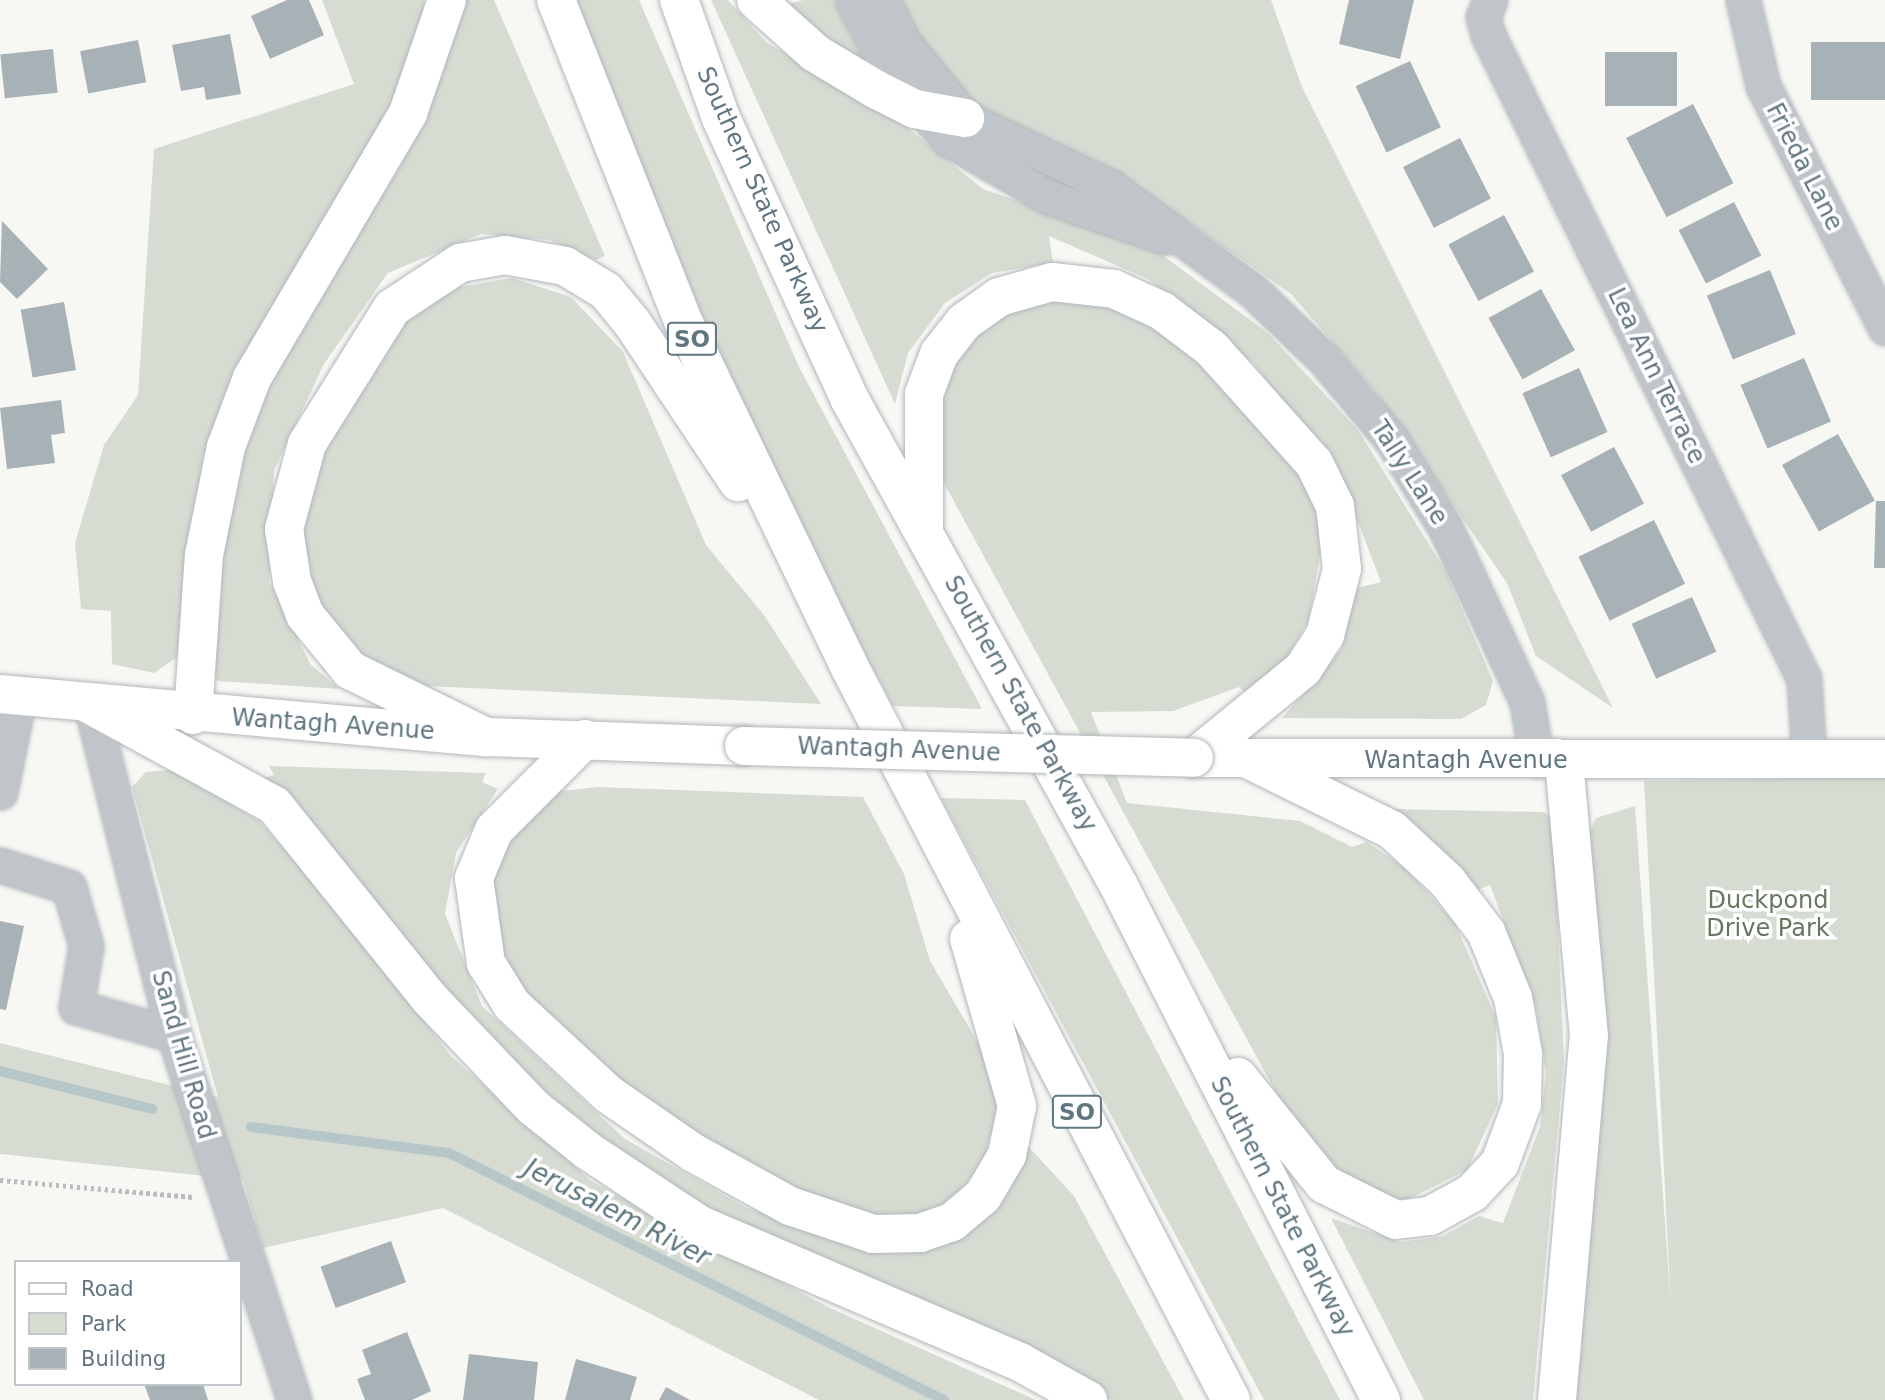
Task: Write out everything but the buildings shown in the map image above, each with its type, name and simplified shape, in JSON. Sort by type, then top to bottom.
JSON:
[{"type":"main road","points":[[193,715],[205,555],[226,447],[252,379],[408,113],[447,0]]},
{"type":"main road","name":"SO","points":[[556,0],[685,325],[850,668],[1231,1400]]},
{"type":"main road","name":"Southern State Parkway","points":[[679,0],[721,118],[843,385],[1119,887],[1381,1400]]},
{"type":"main road","points":[[755,0],[815,53],[915,109],[965,118]]},
{"type":"main road","points":[[486,737],[350,670],[325,646],[292,581],[285,529],[307,444],[370,335],[428,279],[460,263],[505,255],[540,258],[606,291],[737,479],[850,668]]},
{"type":"main road","points":[[924,528],[924,394],[939,354],[964,322],[999,297],[1052,282],[1114,289],[1162,311],[1211,348],[1314,463],[1335,506],[1342,569],[1325,635],[1303,669],[1194,758]]},
{"type":"main road","name":"Wantagh Avenue","points":[[10,695],[193,715],[486,737],[744,746],[1248,759],[1885,759]]},
{"type":"main road","points":[[91,705],[274,805],[455,1027],[534,1108],[588,1151],[700,1226],[1020,1362],[1088,1400]]},
{"type":"main road","points":[[585,739],[494,830],[474,878],[486,963],[512,1005],[556,1050],[681,1145],[790,1206],[873,1234],[920,1233],[952,1222],[983,1196],[1007,1155],[1017,1106],[929,821]]},
{"type":"main road","points":[[1119,887],[1254,1103],[1324,1184],[1396,1220],[1430,1216],[1472,1193],[1500,1163],[1522,1104],[1523,1054],[1513,998],[1486,932],[1447,881],[1392,830],[1248,759]]},
{"type":"main road","points":[[1550,761],[1589,1035],[1557,1400]]},
{"type":"street","name":"Tally Lane","points":[[852,0],[860,26],[915,109],[1001,176],[1191,245]]},
{"type":"street","name":"Tally Lane","points":[[882,0],[904,43],[965,118],[1111,187],[1253,291],[1324,359],[1391,439],[1445,527],[1527,702],[1550,761]]},
{"type":"street","name":"Lea Ann Terrace","points":[[1490,0],[1483,17],[1488,35],[1804,679],[1809,758]]},
{"type":"street","name":"Frieda Lane","points":[[1743,0],[1763,86],[1885,328]]},
{"type":"street","points":[[0,792],[10,695]]},
{"type":"street","name":"Sand Hill Road","points":[[91,705],[174,1035],[225,1200],[294,1400]]},
{"type":"street","points":[[0,865],[69,887],[86,946],[76,1007],[174,1035]]},
{"type":"path","points":[[0,1180],[225,1200]]},
{"type":"green space","points":[[322,0],[424,0],[422,31],[400,93],[251,344],[203,457],[177,657],[154,673],[112,664],[111,611],[81,609],[75,543],[104,445],[138,395],[154,149],[354,84]]},
{"type":"green space","points":[[458,0],[494,0],[605,256],[596,260],[550,240],[481,234],[388,273],[324,364],[274,470],[269,581],[311,665],[340,689],[218,681],[209,671],[223,520],[249,423],[357,225]]},
{"type":"green space","points":[[566,0],[639,0],[799,367],[982,709],[893,706],[738,411]]},
{"type":"green space","points":[[711,0],[728,0],[766,42],[908,128],[983,189],[1150,246],[1268,333],[1358,430],[1446,572],[1493,681],[1486,705],[1461,719],[1282,718],[1342,648],[1353,589],[1381,582],[1339,472],[1253,363],[1148,279],[1049,236],[1053,263],[992,273],[945,303],[908,353],[895,404]]},
{"type":"green space","points":[[803,0],[833,0],[863,60],[858,64],[785,5]]},
{"type":"green space","points":[[899,0],[1271,0],[1302,87],[1613,708],[1536,656],[1507,583],[1375,391],[1291,294],[1193,225],[969,101],[923,48]]},
{"type":"green space","points":[[512,278],[571,297],[623,352],[706,545],[764,615],[821,704],[403,685],[361,663],[319,607],[297,531],[336,411],[402,321],[454,288]]},
{"type":"green space","points":[[1072,295],[1129,308],[1213,375],[1308,483],[1323,537],[1309,619],[1285,661],[1247,695],[1239,687],[1173,711],[1091,712],[1127,803],[1300,821],[1352,847],[1367,842],[1406,869],[1455,923],[1496,1018],[1498,1104],[1467,1170],[1407,1200],[1350,1191],[1304,1144],[938,472],[943,370],[999,314]]},
{"type":"green space","points":[[269,766],[486,773],[482,782],[498,789],[456,853],[445,914],[482,1006],[625,1139],[747,1208],[884,1253],[1027,1145],[1074,1196],[1184,1400],[1112,1400],[743,1228],[613,1153],[468,1021],[262,778],[274,775]]},
{"type":"green space","points":[[171,770],[259,821],[340,912],[451,1056],[591,1181],[830,1308],[1036,1400],[819,1400],[443,1208],[263,1248],[243,1180],[0,1154],[0,1043],[218,1097],[132,787],[146,772]]},
{"type":"green space","name":"Duckpond Drive Park","points":[[1885,777],[1885,1400],[1571,1400],[1588,836],[1596,818],[1635,806],[1671,1306],[1644,781]]},
{"type":"green space","points":[[598,787],[863,797],[904,874],[930,961],[980,1046],[999,1103],[983,1164],[940,1212],[885,1225],[832,1210],[707,1146],[569,1045],[496,964],[481,883],[508,830],[554,792]]},
{"type":"green space","points":[[941,798],[1025,800],[1340,1400],[1264,1400]]},
{"type":"green space","points":[[1389,809],[1544,812],[1553,819],[1564,1061],[1533,1400],[1424,1400],[1331,1218],[1401,1242],[1443,1236],[1479,1216],[1503,1223],[1540,1127],[1546,1073],[1536,1007],[1490,885],[1475,891],[1423,832]]},
{"type":"waterway","name":"Jerusalem River","points":[[0,1071],[152,1109]]},
{"type":"waterway","name":"Jerusalem River","points":[[251,1127],[449,1153],[944,1400]]}]
